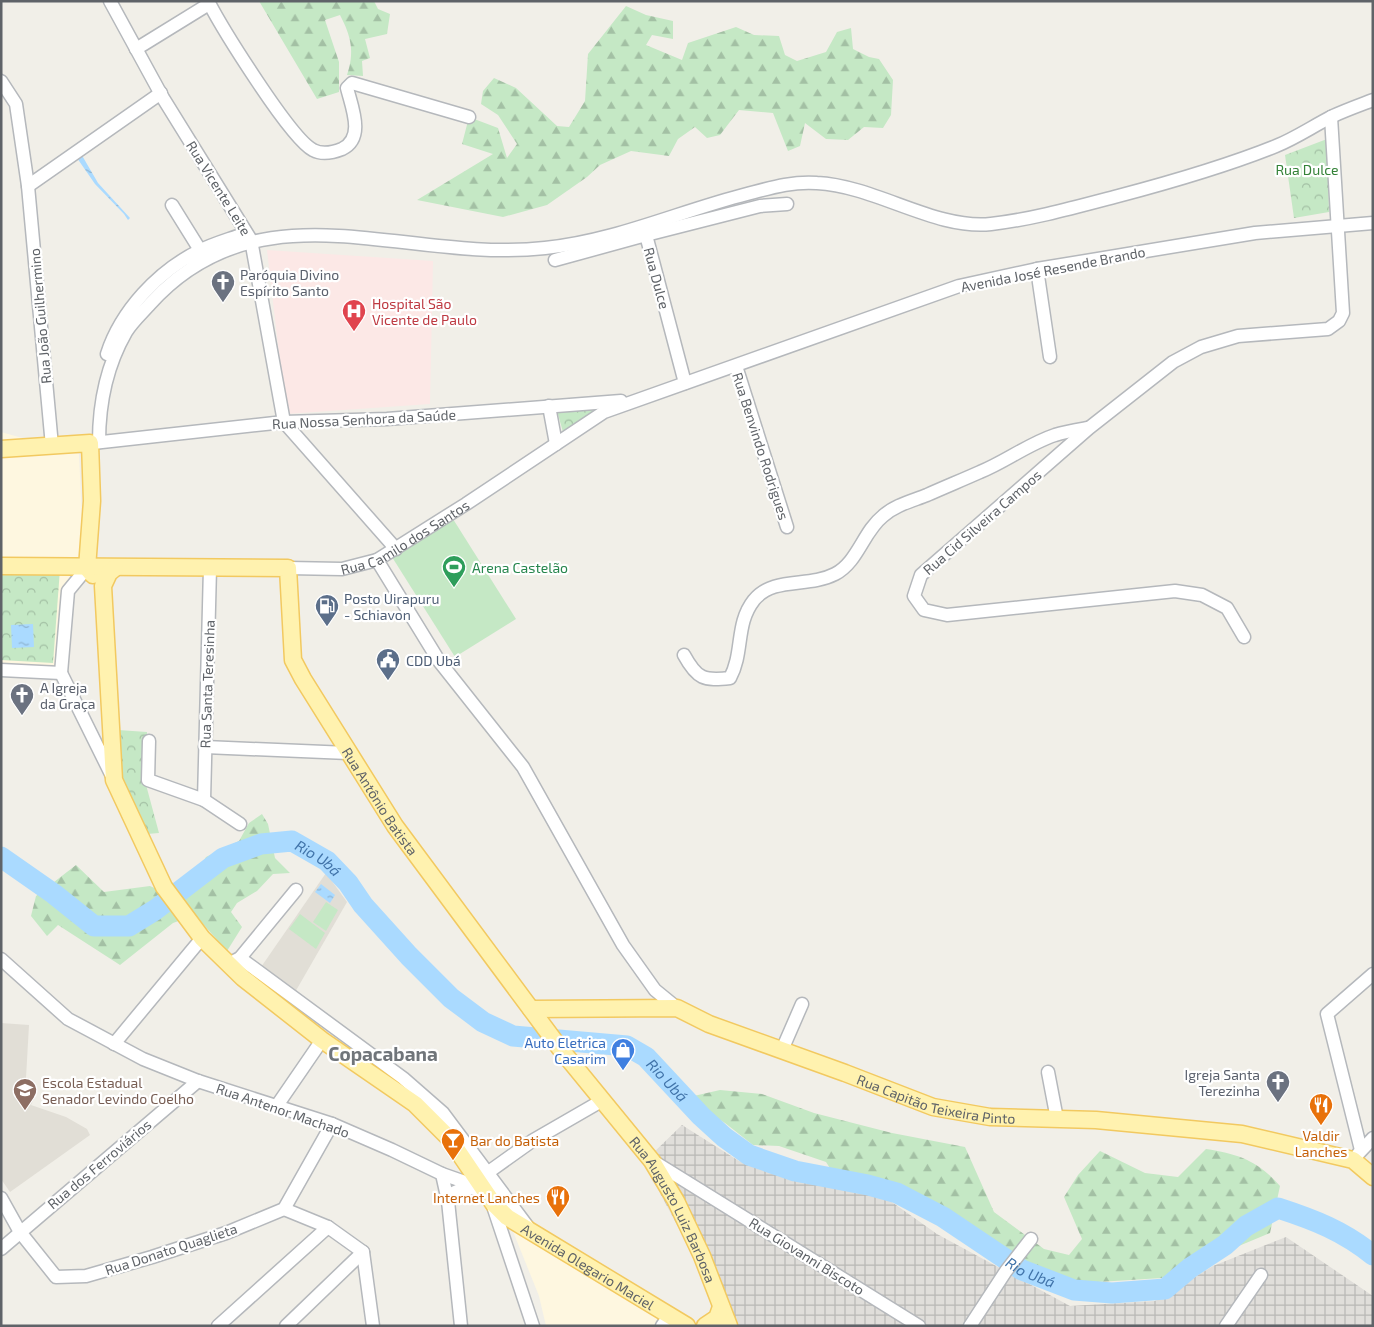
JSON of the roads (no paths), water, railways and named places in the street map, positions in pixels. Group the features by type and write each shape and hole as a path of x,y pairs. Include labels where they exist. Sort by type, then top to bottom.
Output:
{"main road":[{"path":"1,449 95,443 87,568 103,586"},
{"name":"Rua Camilo dos Santos","path":"1,566 288,568"},
{"path":"114,780 103,586 109,573 115,568"},
{"name":"Rua Antônio Batista","path":"288,568 293,660 348,753 396,826 562,1051"},
{"name":"Avenida Olegario Maciel","path":"114,780 164,888 202,938 235,961 243,978 322,1040 415,1104 449,1138 481,1182 493,1203 515,1223 532,1232 666,1320 687,1326"},
{"name":"Rua Capitão Teixeira Pinto","path":"531,1009 677,1008 709,1024 933,1107 990,1117 1096,1120 1242,1134 1357,1155"},
{"name":"Rua Augusto Luiz Barbosa","path":"562,1051 652,1161 676,1201 702,1256 729,1326"},
{"path":"1357,1155 1373,1177"},
{"path":"705,1326 717,1318 721,1307"}],"street":[{"name":"Rua Vicente Leite","path":"110,1 160,93 249,236 284,422"},
{"path":"136,49 208,3 299,138 313,150 326,154 352,143 356,131 347,88 352,83 469,117"},
{"name":"Rua João Guilhermino","path":"1,81 16,104 28,186 52,446"},
{"path":"28,186 160,93"},
{"path":"643,230 739,196 786,184 814,182 869,192 949,220 988,225 1059,212 1192,176 1295,138 1331,117 1373,100"},
{"path":"1331,117 1339,225"},
{"path":"101,418 100,379 109,348 124,318 131,307 161,277 200,250 249,236 294,234 348,236 464,250 545,248 760,206 786,204"},
{"path":"172,205 200,250"},
{"name":"Avenida José Resende Brando","path":"687,382 960,286 1037,269 1255,233 1373,223"},
{"name":"Rua Cid Silveira Campos","path":"1244,637 1227,608 1202,595 1175,591 947,615 924,610 914,596 921,575 1089,428 1173,362 1201,347 1238,336 1328,329 1336,325 1343,313 1339,225"},
{"name":"Rua Dulce","path":"555,260 643,230 687,382"},
{"path":"95,443 101,418 106,374 127,329 167,285 185,270 249,236"},
{"path":"1037,269 1050,357"},
{"name":"Rua Benvindo Rodrigues","path":"736,366 787,527"},
{"name":"Rua Camilo dos Santos","path":"288,568 342,569 377,560 604,412 687,382"},
{"name":"Rua Nossa Senhora da Saúde","path":"95,443 284,422 387,420 639,399"},
{"path":"549,406 556,444"},
{"path":"284,422 396,549"},
{"path":"684,656 693,672 709,680 730,678 740,652 738,638 744,617 753,601 762,592 772,586 814,582 835,574 845,568 882,516 896,507 982,472 1048,438 1089,428"},
{"path":"377,560 439,661 523,767 623,945 655,990 677,1008"},
{"path":"87,568 68,591 60,673 114,780"},
{"name":"Rua Santa Teresinha","path":"204,800 210,568"},
{"path":"1,670 60,673"},
{"path":"149,741 148,780 204,800 240,824"},
{"path":"205,747 348,753"},
{"path":"296,890 235,961 410,1084 443,1113 481,1182 532,1232"},
{"path":"114,1044 202,938"},
{"name":"Rua Antenor Machado","path":"1,959 68,1019 114,1044 198,1080 332,1124 442,1174 481,1182"},
{"path":"1357,1155 1327,1014 1373,974"},
{"path":"782,1050 802,1004"},
{"path":"276,1107 322,1040"},
{"path":"1048,1072 1057,1119"},
{"name":"Rua dos Ferroviários","path":"1,1249 198,1080"},
{"path":"448,1201 450,1195 481,1182 532,1141 603,1100"},
{"path":"332,1124 284,1209 328,1227 363,1252 373,1326"},
{"path":"1357,1155 1373,1138"},
{"name":"Rua Giovanni Biscoto","path":"652,1161 919,1326"},
{"path":"442,1174 448,1201 461,1326"},
{"path":"676,1201 675,1194 678,1189 694,1186"},
{"name":"Rua Donato Quaglieta","path":"1,1198 20,1232 56,1278 86,1276 226,1233 284,1209"},
{"path":"493,1203 533,1326"},
{"path":"218,1326 328,1227"},
{"path":"970,1326 1006,1271 1031,1239"},
{"path":"289,1324 363,1252"},
{"path":"1226,1326 1261,1275"}],"water":[{"path":"80,152 98,183 130,218 128,220 95,184 77,158"},
{"path":"33,624 34,647 12,648 11,625"},
{"path":"321,884 335,895 330,903 315,892"}],"waterway":[{"name":"Rio Ubá","path":"1,857 54,894 94,926 129,926 155,910 223,858 261,844 292,841 327,861 348,883 363,905 409,956 451,998 483,1022 513,1036 627,1046 646,1057 701,1116 724,1137 749,1155 795,1171 868,1185 897,1193 943,1217 1022,1270 1074,1290 1112,1293 1165,1289 1190,1268 1225,1245 1246,1226 1278,1208 1328,1227 1351,1239 1373,1255"}],"place":[{"name":"Paróquia Divino Espírito Santo","path":"223,303"},
{"name":"Hospital São Vicente de Paulo","path":"354,332"},
{"name":"Arena Castelão","path":"454,588"},
{"name":"Posto Uirapuru - Schiavon","path":"327,627"},
{"name":"CDD Ubá","path":"388,681"},
{"name":"A Igreja da Graça","path":"22,716"},
{"name":"Auto Eletrica Casarim","path":"623,1071"},
{"name":"Igreja Santa Terezinha","path":"1278,1103"},
{"name":"Escola Estadual Senador Levindo Coelho","path":"25,1111"},
{"name":"Valdir Lanches","path":"1321,1126"},
{"name":"Bar do Batista","path":"453,1161"},
{"name":"Internet Lanches","path":"558,1218"}],"district":[{"name":"Copacabana","path":"383,1053"}]}
